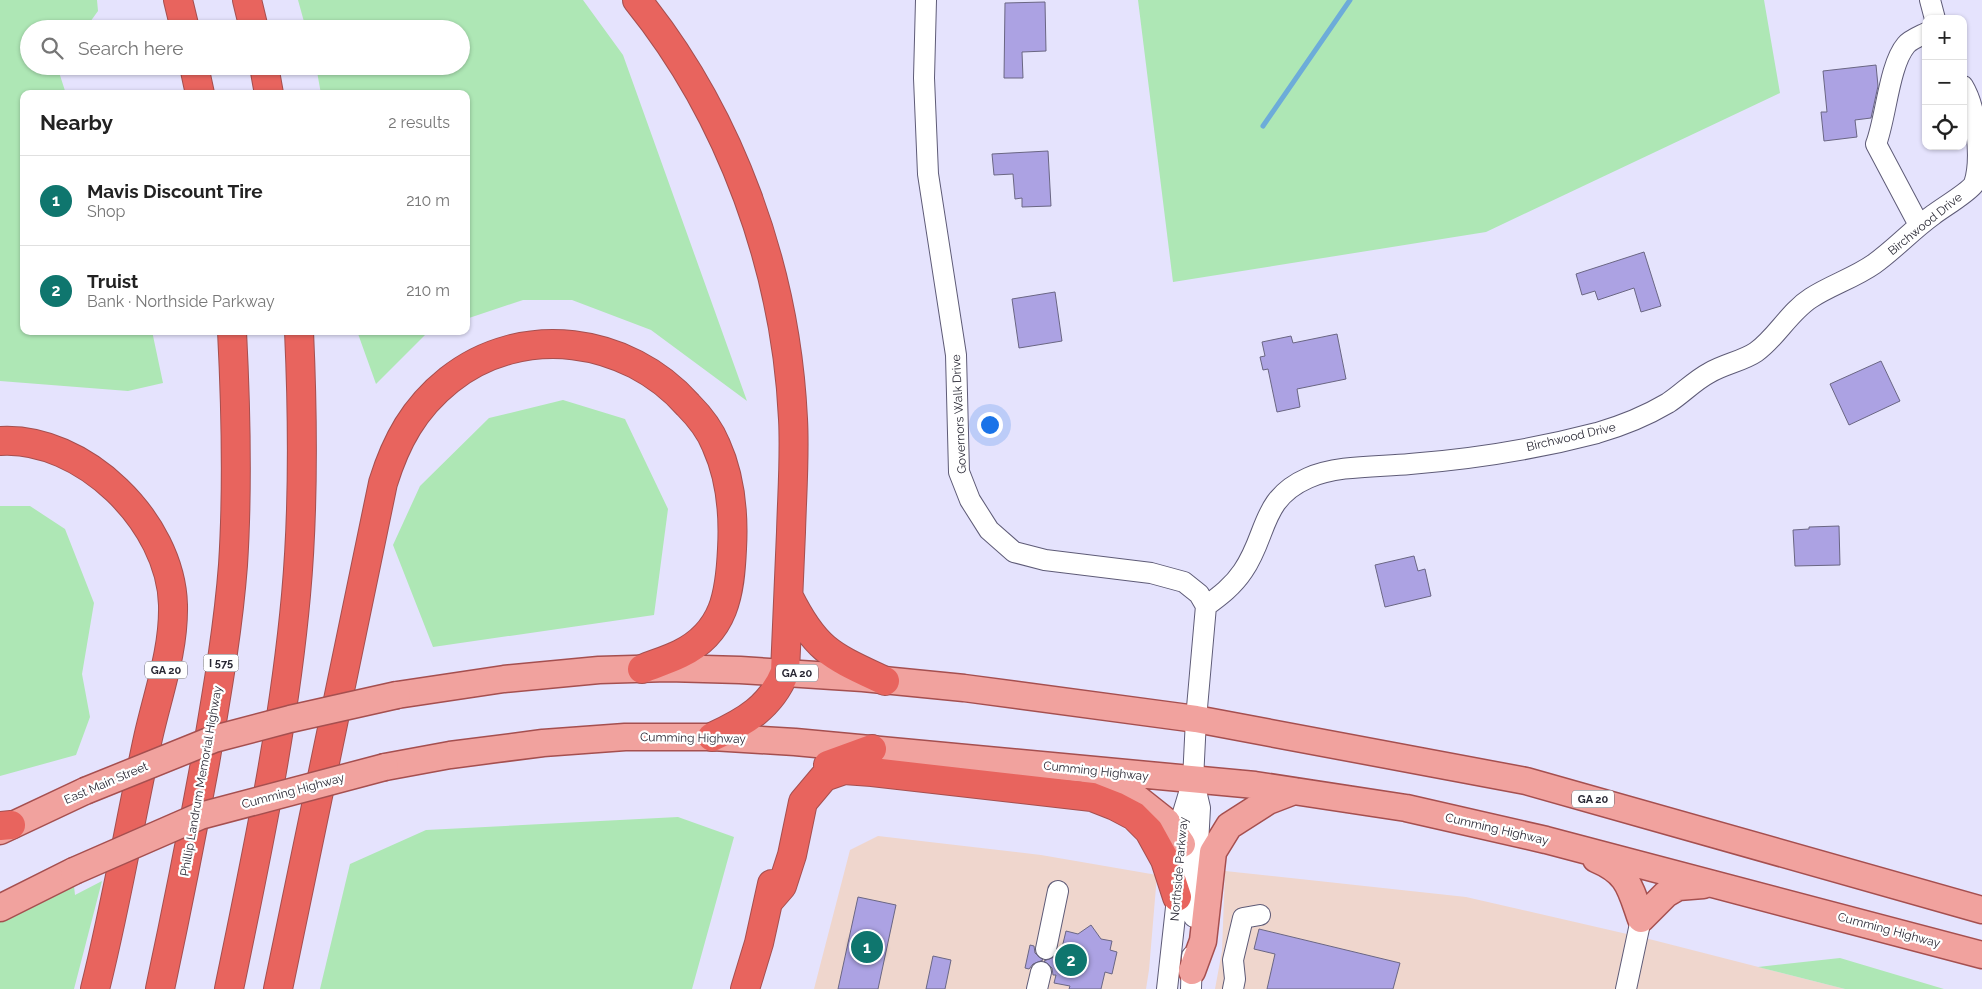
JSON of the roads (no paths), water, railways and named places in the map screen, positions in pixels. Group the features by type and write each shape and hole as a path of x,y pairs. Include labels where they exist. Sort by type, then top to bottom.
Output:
{"highway":[{"path":"178,0 183,20"},
{"path":"247,0 252,20"},
{"path":"636,0 670,46 695,85 716,125 749,202 774,288 784,336 793,419 785,672 776,692 760,710 738,725 712,737"},
{"path":"196,75 199,90"},
{"path":"266,75 268,90"},
{"name":"Phillip Landrum Memorial Highway","path":"160,989 200,785 226,628 233,566 236,434 232,335"},
{"path":"229,989 272,778 296,594 302,470 299,335"},
{"path":"278,989 381,493 392,454 408,424 430,397 450,379 475,363 523,347 548,344 575,344 629,359 654,374 677,392 697,415 716,444 726,473 732,502 732,559 728,592 723,610 714,628 700,642 680,654 642,669"},
{"name":"GA 20","path":"0,441 35,444 60,452 86,465 108,481 139,515 152,536 169,580 173,603 170,649 148,738 109,935 95,989"},
{"path":"788,595 807,630 830,653 885,681"},
{"path":"745,989 769,901 781,833 789,807 799,788 819,770 842,759 872,749"},
{"path":"769,901 782,886 792,854 803,802 824,777 844,770 1092,797 1134,816 1149,832 1165,860 1177,897"}],"main road":[{"name":"GA 20","path":"642,669 785,672 964,688 1196,719 1526,780 1982,910"},
{"name":"East Main Street","path":"4,827 85,791 214,739 290,719 397,695 504,679 599,670 642,669"},
{"name":"Cumming Highway","path":"0,908 74,871 200,816 385,767 450,755 543,743 625,738 712,737 795,742 1193,780 1294,791 1406,808 1546,840 1982,955"},
{"path":"1088,770 1096,778 1138,799 1167,822 1182,844"},
{"path":"1191,980 1202,941 1213,852 1228,826 1268,801 1294,791"},
{"path":"1546,840 1610,865 1624,876 1641,919 1666,894 1678,887 1711,884"}],"street":[{"name":"Governors Walk Drive","path":"926,0 924,78 928,174 956,355 959,472 970,500 989,530 1014,552 1045,560 1151,573 1184,582 1199,594 1206,606"},
{"path":"1930,0 1934,15"},
{"path":"1919,226 1876,144 1895,68 1906,45 1922,35"},
{"name":"Birchwood Drive","path":"1206,606 1232,585 1244,570 1267,516 1276,501 1294,485 1312,476 1332,471 1444,460 1533,448 1559,443 1624,425 1668,403 1708,373 1754,353 1774,336 1789,316 1808,300 1830,287 1853,278 1875,264 1919,226 1974,185 1982,161 1975,111 1967,94"},
{"path":"1193,780 1196,719 1206,606"},
{"name":"Northside Parkway","path":"1168,989 1182,844 1183,813 1193,780"},
{"name":"Northside Parkway","path":"1191,980 1200,808 1193,780"},
{"path":"1046,949 1058,891"},
{"path":"1233,989 1235,979 1233,960 1242,918 1260,914"},
{"path":"1626,989 1641,919"}],"waterway":[{"path":"1263,126 1350,0"}],"place":[{"name":"Mavis Discount Tire","path":"867,947"},
{"name":"Truist","path":"1071,960"}]}
